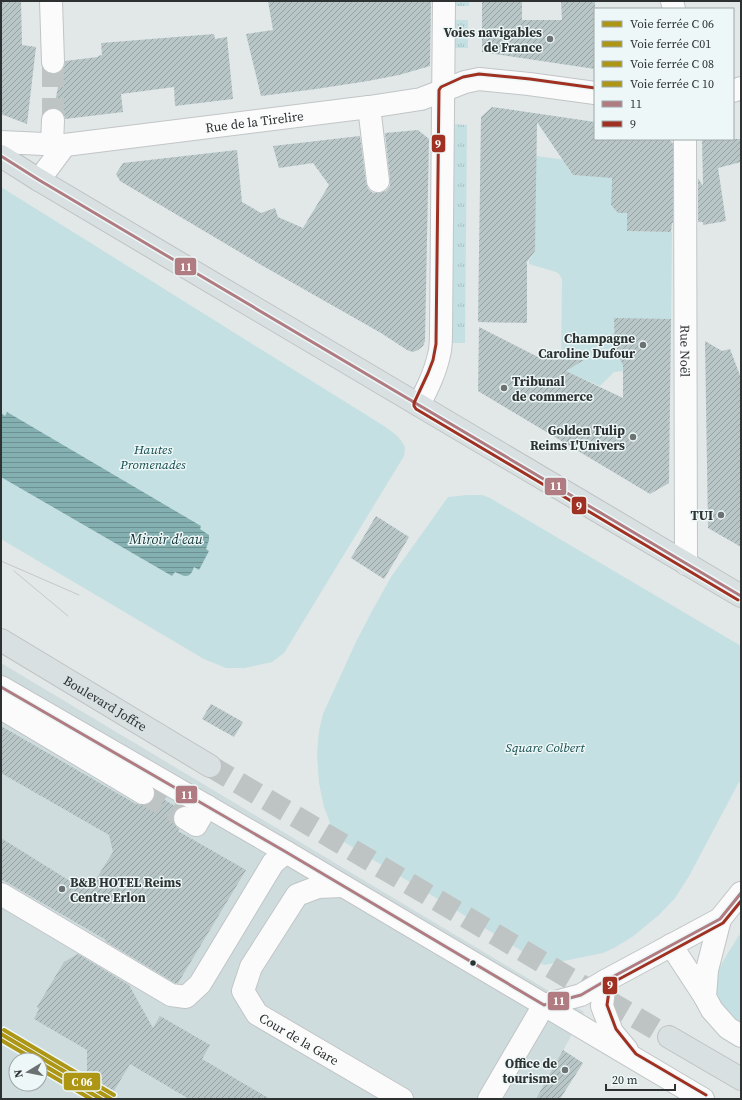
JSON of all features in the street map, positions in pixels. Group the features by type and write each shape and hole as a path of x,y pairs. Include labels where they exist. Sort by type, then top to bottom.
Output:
{"main road":[{"path":"1,156 39,180 741,596"},
{"name":"Boulevard Joffre","path":"1,640 210,766"},
{"path":"669,1037 741,1079"}],"street":[{"path":"51,1 53,62"},
{"path":"419,405 429,386 440,354 444,1"},
{"name":"Rue de la Tirelire","path":"1,142 58,145 369,108 422,99 443,92 465,82 478,79 530,84 594,93"},
{"path":"369,108 378,181"},
{"path":"39,180 58,145 53,120"},
{"name":"Rue Noël","path":"685,140 686,564"},
{"path":"1,687 286,852 703,1099"},
{"path":"1,708 143,793"},
{"path":"185,818 196,825 207,806"},
{"path":"1,894 170,995 186,997 200,984 273,863 286,852"},
{"name":"Cour de la Gare","path":"343,886 318,887 297,895 251,967 243,991 257,1014 402,1099"},
{"path":"489,1099 544,1005 581,995 720,919 741,893"},
{"path":"705,997 707,970 720,919"},
{"path":"671,945 712,1010 728,1028 741,1036"},
{"path":"605,981 602,1006 612,1032 634,1058"}],"shaded area":[{"path":"1,663 584,1012 537,1099 1,1099"}],"green space":[{"path":"454,1 469,1 469,6 454,6"},
{"path":"452,20 468,20 468,48 452,48"},
{"path":"450,124 467,125 465,343 448,343"},
{"path":"536,156 567,160 566,165 573,175 621,178 612,180 611,205 618,213 627,213 627,231 672,232 671,319 614,340 615,351 618,356 623,356 623,371 614,372 600,386 561,369 562,279 556,272 529,264 529,260 534,253"},
{"name":"Hautes Promenades","path":"1,187 384,426 400,439 405,447 404,456 284,653 272,662 245,668 226,668 204,659 1,539"},
{"name":"Square Colbert","path":"482,495 490,498 741,646 741,783 739,782 689,876 675,898 659,915 632,937 603,953 544,965 344,842 332,828 324,807 319,783 317,754 319,731 323,714 355,644 391,577 448,497"},
{"path":"741,932 741,1025 717,1010 712,987 722,963"}],"water":[{"name":"Miroir d'eau","path":"7,412 201,526 200,529 209,535 206,549 209,551 199,570 194,567 191,574 187,576 175,572 172,576 1,477 1,413 5,416"}],"building":[{"path":"1,1 21,1 22,45 36,47 27,124 1,114"},
{"path":"268,1 431,1 430,66 399,75 368,81 261,96 246,34 273,30"},
{"path":"482,1 522,1 522,20 562,20 561,1 595,1 594,69 482,52"},
{"path":"214,34 215,39 227,37 233,99 175,106 174,87 121,94 123,112 65,119 64,114 60,110 54,108 61,71 64,68 65,61 98,57 102,55 101,43"},
{"path":"492,107 594,122 594,140 670,140 673,144 673,223 671,232 627,231 627,213 618,213 611,205 612,178 573,175 537,122 535,251 526,263 527,323 478,322 481,117"},
{"path":"418,130 429,139 425,341 423,346 413,352 407,350 381,333 263,266 120,181 116,174 123,163 237,150 242,202 261,213 275,208 278,217 303,228 329,185 313,163 279,168 273,146 360,136 368,189 373,193 379,193 386,191 390,186 385,133"},
{"path":"741,139 741,162 718,168 726,221 703,225 703,222 698,222 698,178 703,186 702,140"},
{"path":"614,318 671,319 669,483 650,494 478,391 479,327 542,359 584,360 566,371 623,398 623,365 615,350"},
{"path":"705,341 722,351 730,349 741,378 741,547 708,528"},
{"path":"376,516 409,537 384,579 351,558"},
{"path":"211,704 243,722 234,737 202,719"},
{"path":"1,726 136,804 149,804 153,800 155,794 178,808 174,812 173,818 174,824 179,829 178,831 246,870 178,983 175,983 105,941 106,940 1,879 1,838 70,881 72,877 81,883 96,879 113,852 109,835 1,773"},
{"path":"78,954 129,985 153,1028 160,1016 210,1045 202,1059 270,1099 189,1099 130,1064 109,1099 87,1099 87,1050 34,1019 39,1009 37,1007 64,962"},
{"name":"Office de tourisme","path":"563,1050 583,1063 560,1099 536,1099"}],"tunnel":[{"path":"53,62 53,120"},
{"path":"210,766 669,1037"},
{"path":"143,793 185,818"}],"tram line":[{"path":"1,561 79,595"},
{"path":"14,571 68,616"}],"transit line":[{"name":"9","path":"594,88 479,74 463,77 441,87 439,90 436,344 433,360 414,406 416,409 738,600"},
{"name":"11","path":"1,156 39,180 741,596"},
{"name":"11","path":"1,687 286,852 544,1005 581,995 720,919 741,893"},
{"name":"9","path":"706,1095 636,1054 616,1029 607,1005 610,984 723,923 741,901"},
{"path":"4,1030 114,1095"},
{"path":"1,1034 111,1099"},
{"path":"48,1074 91,1099"}],"rail line":[{"name":"C01","path":"1,1040 21,1052"},
{"name":"C01","path":"48,1068 101,1099"}],"place":[{"name":"Voies navigables de France","path":"550,39"},
{"name":"Champagne Caroline Dufour","path":"643,345"},
{"name":"Tribunal de commerce","path":"504,388"},
{"name":"Golden Tulip Reims L'Univers","path":"633,437"},
{"name":"TUI","path":"721,515"},
{"name":"B&B HOTEL Reims Centre Erlon","path":"62,889"},
{"name":"Office de tourisme","path":"565,1070"}]}
